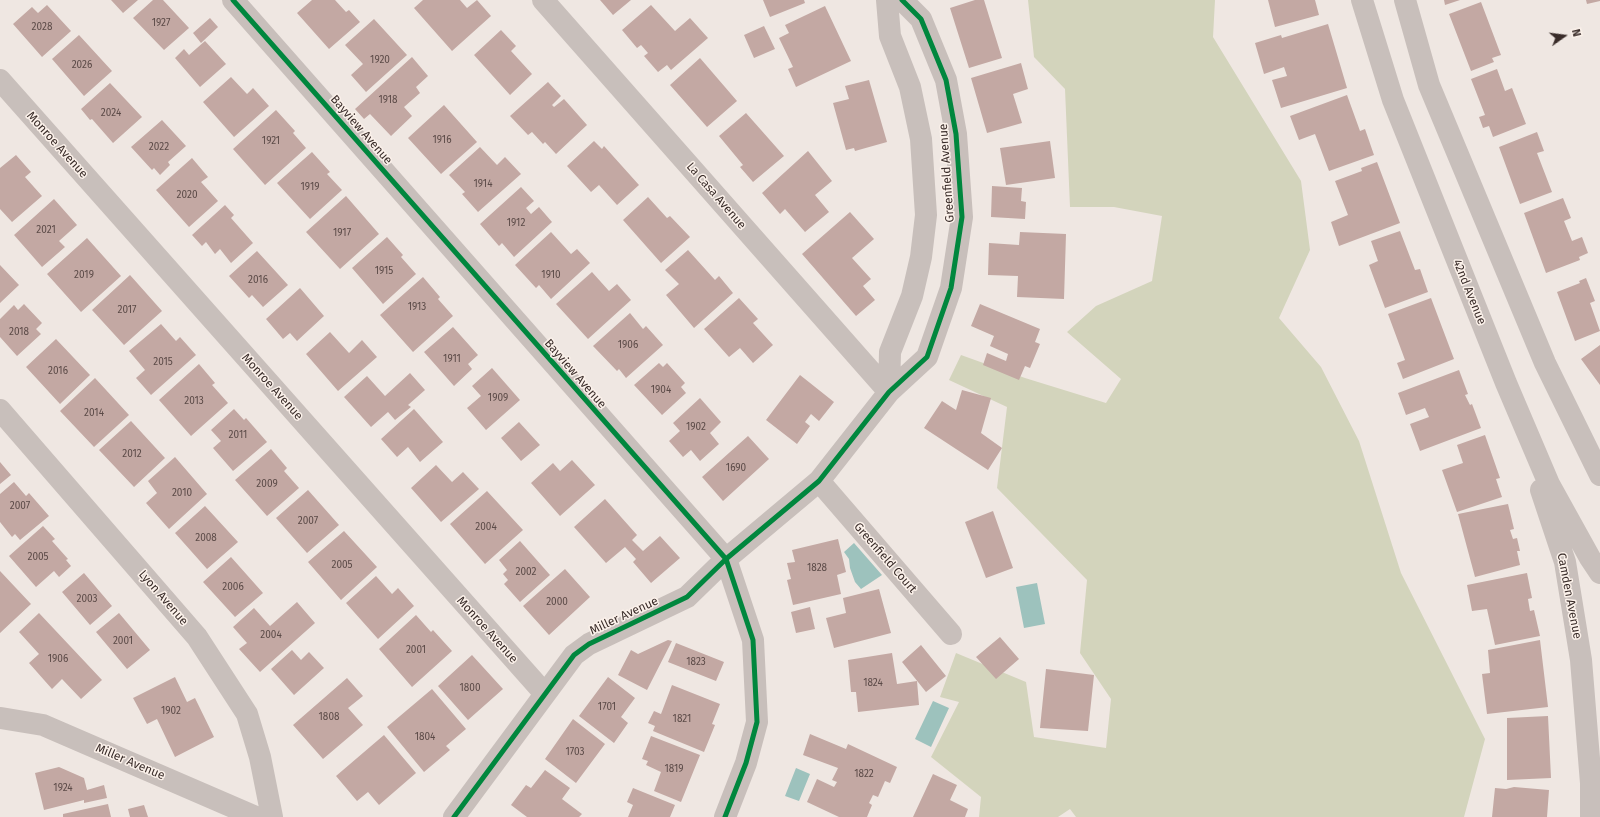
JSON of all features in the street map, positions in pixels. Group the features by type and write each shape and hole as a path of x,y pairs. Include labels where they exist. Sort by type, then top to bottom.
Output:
{"street":[{"name":"Bayview Avenue","path":"233,0 726,559 753,640 757,722 746,763 725,817"},
{"name":"La Casa Avenue","path":"543,0 889,392"},
{"name":"Greenfield Avenue","path":"887,0 890,36 910,87 921,139 926,215 921,257 912,296 890,352 889,392"},
{"name":"Greenfield Avenue","path":"819,481 889,392 927,357 951,288 962,217 956,134 946,80 921,19 902,0"},
{"name":"42nd Avenue","path":"1362,0 1393,100 1506,383 1549,484 1590,558 1600,573"},
{"path":"1405,0 1429,85 1545,363 1600,475"},
{"name":"Monroe Avenue","path":"0,80 545,694"},
{"name":"Camden Avenue","path":"1506,383 1565,562 1581,660 1591,783 1590,817"},
{"name":"Lyon Avenue","path":"0,410 197,637 247,714 260,757 272,817"},
{"name":"Miller Avenue","path":"454,817 574,655 588,644 687,597 726,559 819,481"},
{"name":"Greenfield Court","path":"819,481 951,634"},
{"name":"Miller Avenue","path":"0,718 43,725 256,817"},
{"path":"0,718 0,723"}],"green space":[{"path":"1028,0 1215,0 1213,37 1301,181 1310,250 1279,318 1321,367 1359,441 1401,573 1485,739 1464,817 1076,817 1070,809 1058,817 979,817 981,797 931,757 959,702 940,697 956,653 1026,682 1034,737 1106,748 1111,699 1080,653 1087,580 997,488 1007,407 949,380 961,355 1025,378 1106,403 1121,379 1067,332 1096,306 1152,281 1162,216 1114,207 1070,207 1065,89 1034,57"}],"water":[{"path":"854,543 882,575 861,589 855,582 850,568 849,559 844,552"},
{"path":"1037,583 1045,624 1024,628 1016,587"},
{"path":"933,701 949,708 931,747 915,739"},
{"path":"796,768 810,774 799,801 785,796"}],"building":[{"path":"111,0 138,0 123,13"},
{"path":"153,0 163,0 189,28 164,50 133,18"},
{"path":"312,0 335,0 346,12 349,10 360,22 329,49 297,13"},
{"path":"423,0 460,0 467,8 477,0 491,16 452,51 414,8"},
{"path":"600,0 631,0 613,15"},
{"path":"763,0 804,0 805,3 770,17"},
{"path":"975,0 984,0 1002,58 969,68 950,8"},
{"path":"1268,0 1315,0 1319,15 1275,27"},
{"path":"1444,0 1460,0 1445,5"},
{"path":"1586,0 1600,0 1600,1 1587,4"},
{"path":"1481,2 1501,55 1492,58 1494,62 1471,71 1449,14"},
{"path":"47,5 71,31 42,57 13,24 32,7 38,13"},
{"path":"651,5 675,31 690,18 708,38 671,70 667,65 658,72 644,56 648,53 641,45 637,48 622,30"},
{"path":"825,6 851,61 796,87 788,69 793,67 779,38 789,33 785,25"},
{"path":"210,18 218,27 201,43 193,33"},
{"path":"374,19 407,55 366,92 351,75 363,64 345,45"},
{"path":"1328,24 1347,88 1281,108 1272,80 1287,76 1284,67 1264,74 1255,43 1281,35 1282,38"},
{"path":"764,26 775,49 754,58 744,35"},
{"path":"501,30 516,46 511,51 532,74 510,95 474,55"},
{"path":"79,35 112,71 84,96 52,59"},
{"path":"205,41 226,64 200,87 175,58 184,49 189,55"},
{"path":"412,57 428,76 416,87 420,93 404,107 412,116 391,136 370,114 364,119 355,109"},
{"path":"700,58 737,101 707,127 670,85"},
{"path":"1021,63 1028,89 1013,94 1022,123 987,133 971,78"},
{"path":"1497,69 1505,91 1512,88 1526,124 1493,137 1489,126 1483,128 1479,117 1485,115 1471,79"},
{"path":"231,77 247,94 253,88 269,106 234,137 203,102"},
{"path":"869,80 887,142 855,151 854,148 846,150 833,103 849,99 845,86"},
{"path":"548,82 561,96 552,105 554,107 564,99 587,125 556,154 545,142 543,144 532,132 528,135 510,116"},
{"path":"110,83 142,117 113,143 81,109"},
{"path":"1347,95 1360,131 1365,129 1374,155 1329,171 1315,134 1299,140 1290,116"},
{"path":"444,105 477,142 441,174 408,138"},
{"path":"276,110 295,131 293,133 306,148 265,185 233,149"},
{"path":"746,113 784,156 753,182 740,167 743,165 719,136"},
{"path":"162,120 186,146 168,162 170,165 160,175 154,168 152,170 131,147"},
{"path":"1537,132 1544,151 1537,153 1552,192 1520,204 1499,147"},
{"path":"594,141 602,149 604,146 639,185 617,205 599,185 591,192 567,166"},
{"path":"1050,141 1055,178 1006,185 1000,148"},
{"path":"480,147 497,165 505,157 521,174 478,212 462,194 465,192 449,175"},
{"path":"808,151 832,181 815,195 829,212 805,232 785,209 780,214 762,193"},
{"path":"312,152 330,172 327,174 342,190 310,219 277,183"},
{"path":"16,155 31,172 25,177 42,196 12,222 0,209 0,168"},
{"path":"192,158 208,177 201,182 218,201 189,227 156,190"},
{"path":"1377,162 1400,223 1339,246 1331,222 1348,215 1335,181 1362,171 1361,168"},
{"path":"992,186 1022,188 1021,201 1026,202 1025,219 991,217"},
{"path":"521,187 534,201 526,208 531,214 539,207 552,222 514,257 502,243 499,246 480,224"},
{"path":"346,196 379,234 340,269 306,232"},
{"path":"648,197 667,218 670,216 690,237 661,263 623,220"},
{"path":"1563,198 1571,218 1564,221 1572,241 1582,237 1588,253 1579,257 1580,260 1546,273 1524,213"},
{"path":"54,199 77,225 59,241 65,247 42,267 14,235"},
{"path":"225,205 234,215 231,218 253,243 231,263 220,249 215,254 206,242 202,246 192,235"},
{"path":"850,212 874,239 852,258 871,279 863,286 875,300 856,316 802,254"},
{"path":"1400,231 1415,270 1420,269 1428,292 1385,308 1369,265 1378,261 1371,241"},
{"path":"551,232 571,254 577,249 590,263 551,299 539,285 536,288 515,265"},
{"path":"1020,232 1066,234 1064,299 1017,297 1018,276 988,275 989,243 1019,245"},
{"path":"387,237 403,255 401,257 416,274 383,304 352,268"},
{"path":"87,238 121,276 81,312 47,274"},
{"path":"688,250 715,280 719,276 733,293 694,328 666,295 679,284 665,270"},
{"path":"257,251 288,285 263,307 252,295 249,298 229,276"},
{"path":"0,265 19,285 0,303"},
{"path":"592,272 609,291 617,284 631,300 588,339 556,304"},
{"path":"130,275 162,311 124,345 92,310"},
{"path":"423,277 440,297 438,299 453,316 413,352 380,315"},
{"path":"1586,278 1595,301 1590,303 1600,331 1575,341 1557,292 1580,283 1579,281"},
{"path":"300,288 324,316 297,341 290,333 283,339 266,319"},
{"path":"739,298 758,319 753,323 773,345 753,363 740,348 729,357 704,329"},
{"path":"1431,298 1454,359 1403,379 1397,363 1405,360 1388,314"},
{"path":"24,304 42,323 36,329 41,334 17,356 0,337 0,319 14,305 18,310"},
{"path":"980,304 1040,329 1035,342 1040,344 1030,368 1025,366 1019,380 983,365 987,353 1006,361 1008,354 990,346 994,336 971,326"},
{"path":"630,313 643,329 646,326 663,345 626,378 619,369 617,371 593,346"},
{"path":"161,324 176,341 180,337 196,355 151,395 136,378 145,370 129,351"},
{"path":"453,327 478,355 468,364 472,369 454,386 424,352"},
{"path":"330,332 349,353 362,340 377,357 338,391 306,354"},
{"path":"56,339 90,375 60,404 26,367"},
{"path":"1600,345 1600,385 1581,359"},
{"path":"659,363 663,367 667,363 685,383 681,387 686,393 662,415 634,385"},
{"path":"199,364 215,383 212,385 228,403 191,436 159,400"},
{"path":"492,368 520,400 486,430 467,408 481,396 472,386"},
{"path":"1459,370 1468,394 1465,395 1470,405 1472,404 1481,428 1420,451 1410,424 1429,417 1425,408 1406,415 1398,393"},
{"path":"410,373 425,390 408,405 411,407 395,420 388,412 371,427 344,397 367,376 385,396"},
{"path":"800,375 834,402 819,421 811,414 805,422 810,426 797,444 766,420"},
{"path":"95,378 129,415 94,447 60,411"},
{"path":"962,390 991,398 981,433 1002,448 988,470 924,428 942,401 956,410"},
{"path":"700,398 721,422 710,433 719,444 700,461 691,450 683,457 669,441 680,431 673,423"},
{"path":"234,409 244,420 246,418 267,442 233,471 213,448 221,441 211,430"},
{"path":"414,409 443,442 420,462 408,447 397,457 381,439"},
{"path":"131,421 165,458 134,487 99,450"},
{"path":"519,422 540,445 521,461 501,438"},
{"path":"1485,435 1500,478 1496,479 1502,497 1457,512 1442,470 1463,463 1457,445"},
{"path":"748,436 769,459 723,501 702,477"},
{"path":"271,449 287,468 284,471 299,488 267,516 235,480"},
{"path":"175,457 207,494 169,529 146,503 157,493 148,481"},
{"path":"572,460 595,485 560,516 531,483 553,463 560,471"},
{"path":"0,462 11,475 0,484"},
{"path":"436,465 452,482 463,472 479,489 441,522 411,488"},
{"path":"14,482 26,496 29,493 49,516 20,540 15,534 12,537 0,522 0,494"},
{"path":"308,490 339,525 307,553 276,518"},
{"path":"487,491 523,530 485,564 450,524"},
{"path":"605,499 637,535 632,540 643,551 660,536 680,558 651,583 633,562 636,559 625,547 606,563 574,527"},
{"path":"1508,504 1514,529 1510,530 1513,539 1517,538 1520,551 1517,551 1520,565 1475,577 1458,514"},
{"path":"205,506 238,542 207,569 175,533"},
{"path":"993,511 1013,568 986,578 965,522"},
{"path":"43,526 55,539 52,541 68,559 66,560 71,566 59,577 54,571 36,587 9,556"},
{"path":"344,531 377,567 341,600 308,562"},
{"path":"838,539 846,572 837,575 841,594 793,605 787,580 791,579 787,563 795,562 792,550"},
{"path":"520,541 550,575 520,602 504,584 508,580 503,574 507,570 499,560"},
{"path":"231,557 263,593 235,617 203,582"},
{"path":"565,569 590,597 549,635 523,606"},
{"path":"0,571 31,604 0,633"},
{"path":"84,573 112,606 90,625 62,592"},
{"path":"1527,573 1532,598 1528,599 1530,611 1534,610 1540,636 1495,645 1487,609 1472,611 1467,585"},
{"path":"376,576 392,594 398,588 414,606 378,639 346,603"},
{"path":"879,589 891,633 834,648 826,618 846,613 843,598"},
{"path":"297,602 315,623 260,672 239,649 247,643 233,627 254,608 270,626"},
{"path":"810,607 815,629 796,633 791,612"},
{"path":"39,613 102,680 81,699 62,679 52,689 29,663 39,654 19,632"},
{"path":"119,613 150,650 127,669 96,632"},
{"path":"416,615 431,632 433,630 452,651 412,687 379,649"},
{"path":"1000,637 1019,659 996,679 976,657"},
{"path":"668,640 672,641 647,690 618,675 631,650 638,654"},
{"path":"1540,640 1548,707 1487,714 1482,674 1490,673 1488,650"},
{"path":"676,643 724,662 716,681 668,662"},
{"path":"921,645 946,676 926,692 902,662"},
{"path":"292,650 301,660 309,652 324,668 294,695 271,669"},
{"path":"892,653 897,684 917,681 919,705 858,712 856,692 851,692 848,660"},
{"path":"472,655 503,689 468,720 438,686"},
{"path":"1046,669 1094,675 1088,731 1040,728"},
{"path":"175,677 187,702 195,698 214,737 175,757 157,719 147,724 133,698"},
{"path":"608,677 635,698 621,717 628,723 614,743 579,716"},
{"path":"347,678 363,696 348,708 363,725 323,759 293,725"},
{"path":"672,685 720,704 712,724 715,725 704,752 653,731 655,726 648,723 654,711 661,714"},
{"path":"432,689 466,729 446,746 450,750 424,772 387,727"},
{"path":"1548,716 1551,778 1507,780 1507,718"},
{"path":"573,719 605,744 576,783 545,759"},
{"path":"810,734 846,749 848,744 897,767 890,783 885,781 878,797 873,795 869,803 872,805 867,817 839,817 807,802 817,779 834,787 837,782 832,780 838,768 803,755"},
{"path":"384,735 416,773 379,805 368,792 357,801 336,776"},
{"path":"651,736 700,755 681,802 654,791 661,772 646,765 648,761 642,759"},
{"path":"59,767 84,778 87,790 104,785 107,798 84,803 84,800 44,810 35,773"},
{"path":"545,770 570,788 562,799 582,814 579,817 527,817 511,805 526,785 531,788"},
{"path":"933,774 957,785 950,800 968,809 965,817 913,817"},
{"path":"1514,787 1549,790 1547,817 1492,817 1495,788 1506,789"},
{"path":"633,788 675,805 670,817 628,817 633,805 627,802"},
{"path":"108,804 111,817 63,817 63,814"},
{"path":"144,805 148,817 130,817 128,809"}],"cycle path":[{"path":"233,0 726,559 753,640 757,722 746,763 725,817"},
{"path":"454,817 574,655 589,644 687,597 726,559 819,481 889,392 927,357 951,288 962,217 956,134 946,80 921,19 902,0"}]}
